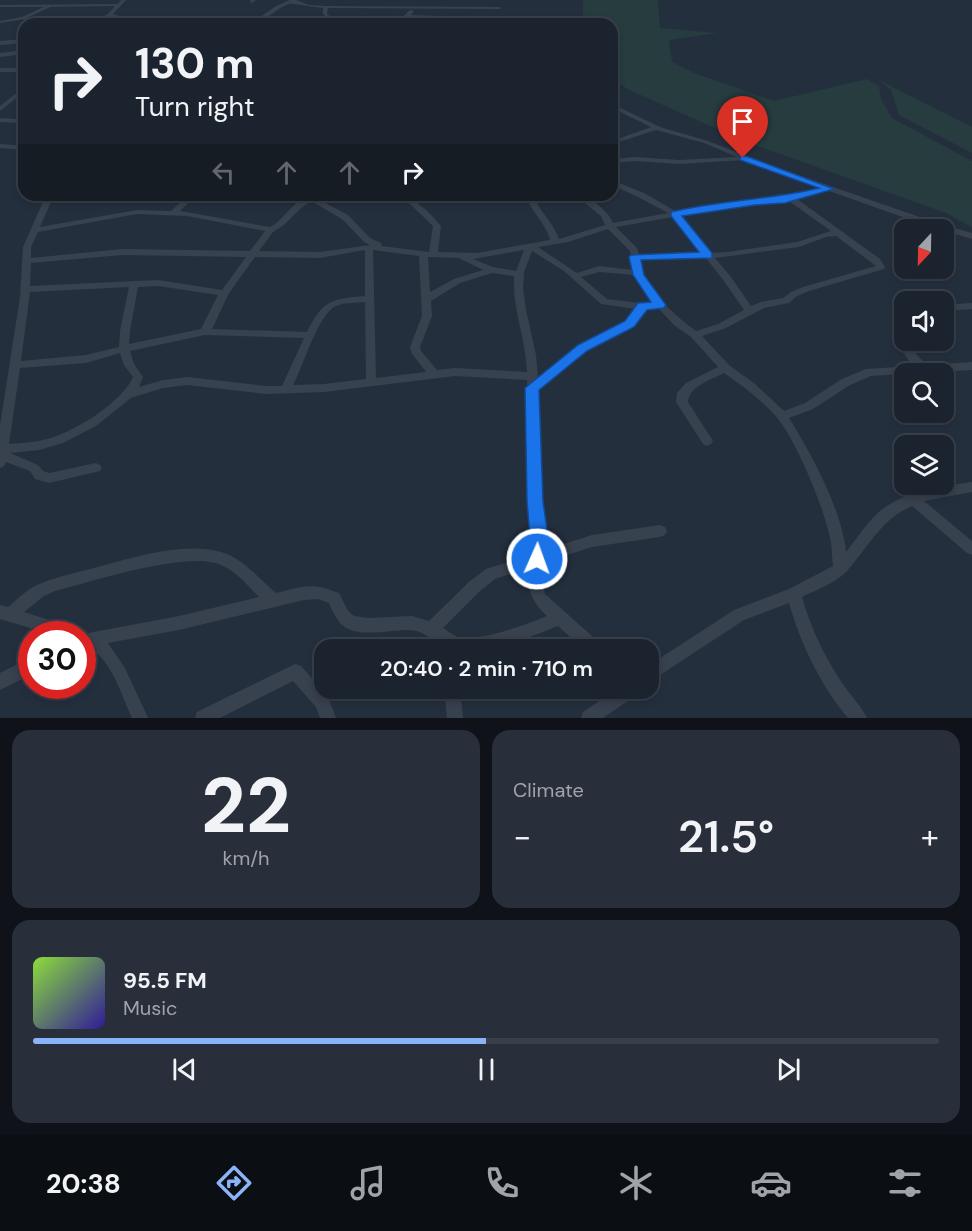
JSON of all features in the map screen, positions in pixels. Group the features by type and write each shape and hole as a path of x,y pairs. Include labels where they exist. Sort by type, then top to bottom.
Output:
{"street":[{"path":"104,18 124,0"},
{"path":"491,0 507,18"},
{"path":"262,18 278,7 293,1 326,7 416,3 499,8"},
{"path":"405,18 416,3"},
{"path":"278,7 303,4"},
{"path":"23,18 51,5"},
{"path":"0,6 117,5"},
{"path":"326,7 326,16 332,18"},
{"path":"463,7 467,18"},
{"path":"110,15 120,18"},
{"path":"407,16 431,18"},
{"path":"160,18 170,17"},
{"path":"0,22 18,19"},
{"path":"0,44 6,39"},
{"path":"0,44 18,42"},
{"path":"0,55 18,53"},
{"path":"0,70 18,70"},
{"path":"0,109 18,94"},
{"path":"618,109 657,127 700,140 829,189 972,236"},
{"path":"0,120 18,120"},
{"path":"618,141 657,127"},
{"path":"0,146 18,148"},
{"path":"618,160 746,159"},
{"path":"618,185 675,214 750,312"},
{"path":"26,261 122,252 327,255 369,247 428,254 477,256 555,242 610,226 755,202 791,199 829,189"},
{"path":"695,335 722,326 761,305 786,301 794,294 806,289 881,267 877,261 791,199"},
{"path":"2,456 4,398 14,365 25,289 27,247 48,201"},
{"path":"174,212 186,201"},
{"path":"205,332 224,293 270,230 282,225 303,201"},
{"path":"317,201 345,218 367,240 381,247"},
{"path":"411,201 437,225 428,254 425,301 427,316 415,347 416,352 435,375"},
{"path":"531,201 535,211 552,230 555,242"},
{"path":"587,201 605,215 610,226 630,245 636,265 660,305 679,324 695,335 725,368 751,387 782,416 803,451 831,516 838,543 840,569"},
{"path":"36,230 126,213 174,212 270,230"},
{"path":"575,276 598,269 622,271 636,265 799,244 837,233"},
{"path":"530,246 519,274 520,304 532,364 535,501 539,537 533,582 538,597 546,607 585,639"},
{"path":"530,246 575,276 604,302 643,306 660,305"},
{"path":"369,247 372,383"},
{"path":"461,256 493,270 519,274"},
{"path":"425,301 442,286 493,270"},
{"path":"2,456 58,441 87,425 137,384 138,377 125,358 123,349 123,333 134,298 134,284"},
{"path":"25,289 166,284 224,293"},
{"path":"286,389 294,376 310,334 330,305 369,299"},
{"path":"124,396 176,381 203,381 259,390 372,383 468,372 532,382 582,348 630,324 643,306"},
{"path":"954,307 972,306"},
{"path":"14,365 86,359 205,332 310,334"},
{"path":"906,351 918,363"},
{"path":"954,367 972,366"},
{"path":"707,441 688,413 682,397 686,389 725,368"},
{"path":"782,416 809,406 846,382 870,372 894,371"},
{"path":"2,456 34,468 39,475 49,478 96,468"},
{"path":"659,668 739,615 794,594 840,569 894,508 944,490 972,487"},
{"path":"913,500 972,549"},
{"path":"432,628 491,573 592,541 660,531"},
{"path":"5,614 39,591 53,585 190,555 221,558 272,599"},
{"path":"96,636 179,623 304,593 329,594 334,598 344,617 351,622 362,624 403,622 432,628 447,639"},
{"path":"794,594 812,644 835,685 859,718"},
{"path":"5,614 28,621"},
{"path":"497,639 562,618"},
{"path":"96,642 100,643 111,658 140,718"},
{"path":"0,682 18,672"},
{"path":"203,718 295,672 322,702 328,718"},
{"path":"453,699 455,718"},
{"path":"589,718 616,699"}],"green space":[{"path":"583,0 658,0 660,28 717,33 669,40 672,62 694,73 774,101 867,79 879,86 881,99 892,118 972,161 972,227 946,213 744,141 627,89 618,82 618,18 583,18"},
{"path":"879,80 972,127 972,153 899,115 891,90"}],"route":[{"path":"537,559 539,537 535,501 532,388 582,348 605,334 630,324 643,306 660,305 639,275 635,257 708,255 675,214 735,204 785,200 829,189 743,158"}]}
